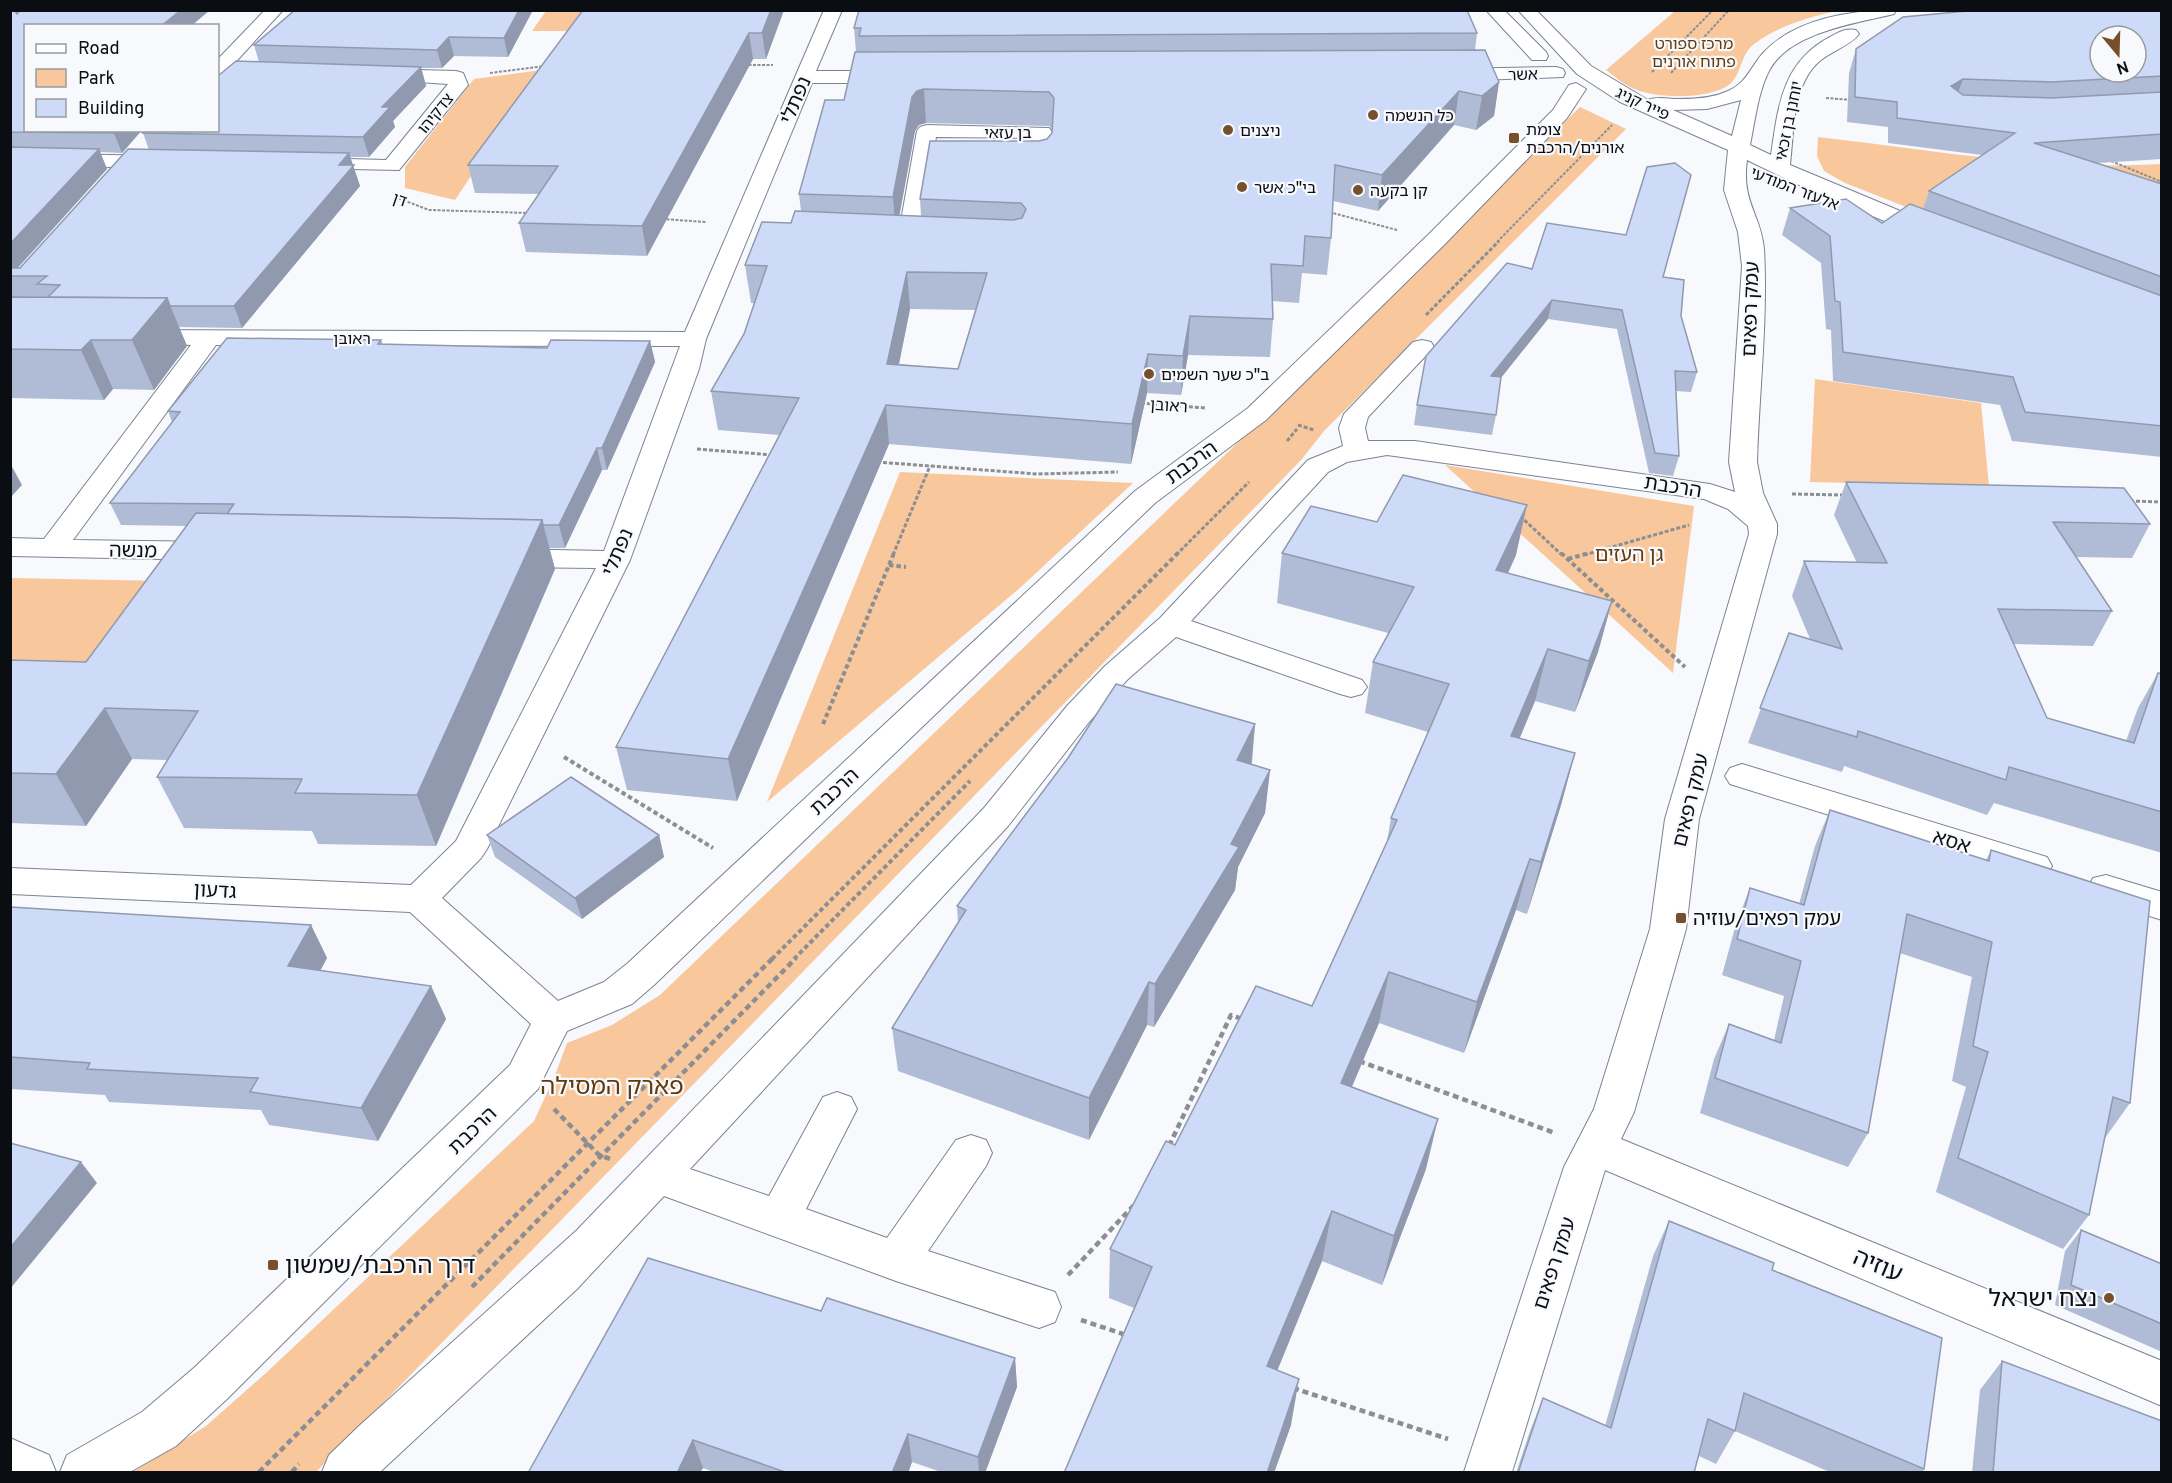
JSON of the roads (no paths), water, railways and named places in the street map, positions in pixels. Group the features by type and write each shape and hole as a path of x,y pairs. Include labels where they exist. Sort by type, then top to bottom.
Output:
{"street":[{"path":"219,69 275,10"},
{"name":"נפתלי","path":"419,899 469,849 615,561 686,369 694,339 833,10"},
{"name":"פייר קניג","path":"1494,10 1588,99 1738,156"},
{"name":"פייר קניג","path":"1526,10 1584,70 1627,98 1738,156"},
{"name":"עמק רפאים","path":"1490,1463 1585,1167 1614,1112 1668,929 1682,819 1719,698 1763,534 1762,524 1749,493 1743,462 1753,266 1751,238 1735,191 1738,156 1754,84 1764,63 1777,50 1798,38 1850,18 1894,15"},
{"name":"יוחנן בן זכאי","path":"1738,156 1779,168 1795,76 1818,51 1894,15"},
{"path":"219,70 289,73"},
{"name":"צדקיהו","path":"361,75 456,77 458,85 392,166"},
{"name":"אשר","path":"1428,76 1508,75 1588,99"},
{"path":"805,77 913,77"},
{"path":"1627,98 1681,105 1721,100 1744,92 1754,84"},
{"name":"הרכבת","path":"84,1473 159,1429 212,1383 524,1077 553,1020 618,993 641,974 1145,497 1257,414 1436,240 1560,114 1588,99"},
{"name":"בן עזאי","path":"908,243 920,168 927,131 1042,132 1040,168 920,168"},
{"path":"112,178 150,138"},
{"name":"אלעזר המודעי","path":"1738,156 1867,215 1956,243 1779,168"},
{"path":"10,159 185,162"},
{"name":"דן","path":"288,164 392,166"},
{"path":"737,236 760,237"},
{"path":"885,242 931,244"},
{"path":"1359,450 1352,437 1351,425 1357,414 1421,335"},
{"name":"ראובן","path":"116,337 694,339"},
{"path":"51,548 209,338"},
{"name":"הרכבת","path":"346,1473 416,1404 551,1285 996,817 1078,714 1116,673 1171,625 1318,466 1337,456 1359,450 1387,447 1415,449 1698,489 1730,499 1762,524"},
{"name":"מנשה","path":"10,547 243,552"},
{"path":"483,558 615,561"},
{"path":"1171,625 1352,687"},
{"name":"אסא","path":"1742,777 2162,906"},
{"name":"גדעון","path":"10,881 419,899"},
{"path":"419,899 553,1020"},
{"path":"779,1219 837,1108"},
{"name":"עוזיה","path":"1595,1147 2162,1384"},
{"path":"896,1261 971,1153"},
{"path":"656,1175 896,1261 1039,1307"},
{"path":"10,1462 32,1473"}],"place":[{"name":"כל הנשמה","path":"1373,115"},
{"name":"ניצנים","path":"1228,130"},
{"name":"צומת אורנים/הרכבת","path":"1514,138"},
{"name":"בי\"כ אשר","path":"1242,187"},
{"name":"קן בקעה","path":"1358,190"},
{"name":"ב\"כ שער השמים","path":"1149,374"},
{"name":"עמק רפאים/עוזיה","path":"1681,918"},
{"name":"דרך הרכבת/שמשון","path":"273,1265"},
{"name":"נצח ישראל","path":"2109,1298"}],"park label":[{"name":"מרכז ספורט פתוח אורנים","path":"1694,52"},
{"name":"גן העזים","path":"1629,554"},
{"name":"פארק המסילה","path":"612,1086"}]}
